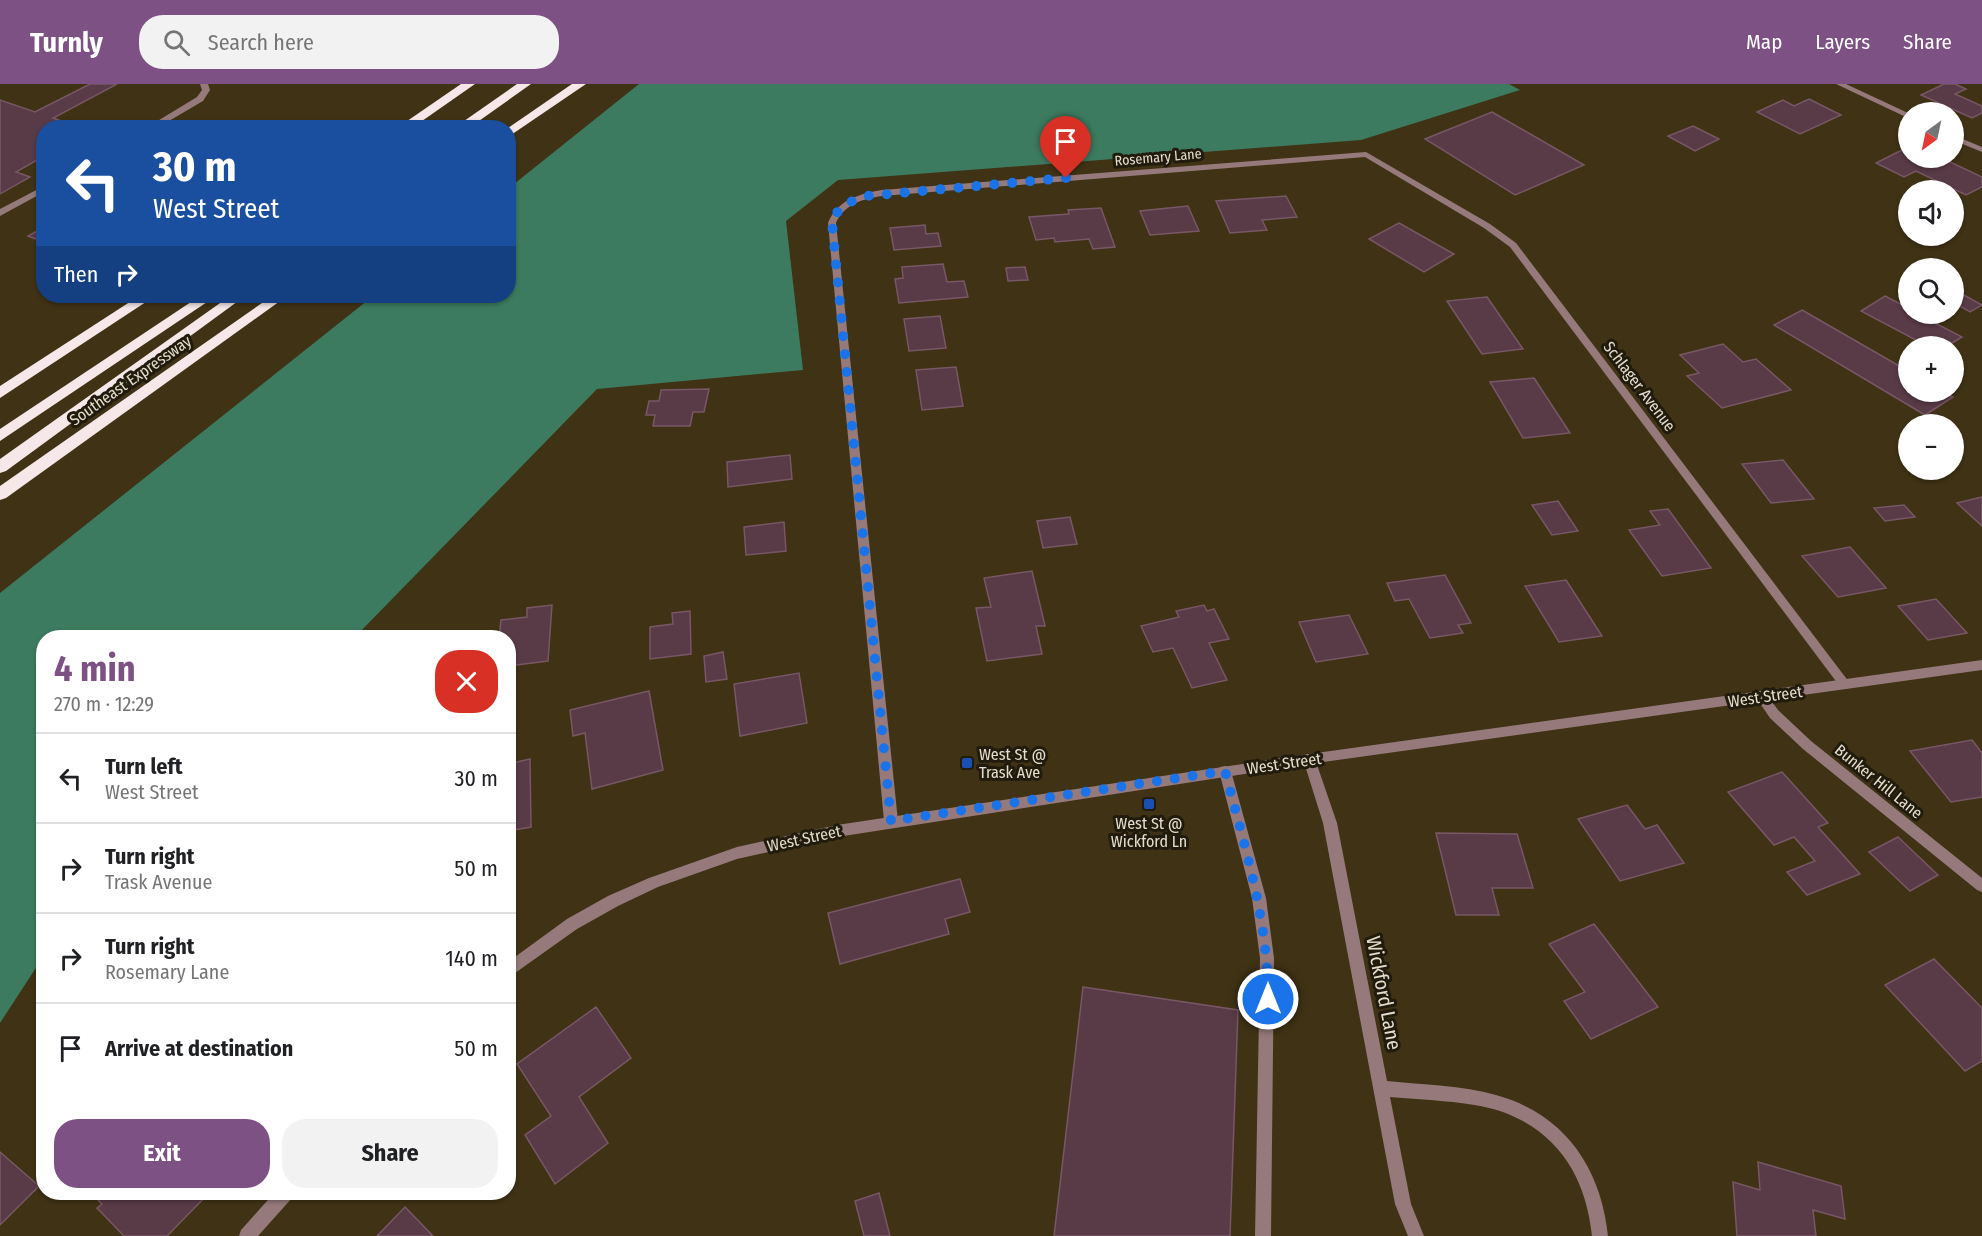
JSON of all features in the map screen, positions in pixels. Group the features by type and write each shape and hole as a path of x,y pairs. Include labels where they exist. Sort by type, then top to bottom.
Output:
{"highway":[{"path":"415,120 470,84"},
{"path":"472,120 527,84"},
{"path":"479,120 527,84"},
{"path":"516,128 580,84"},
{"path":"0,393 137,303"},
{"path":"0,436 199,303"},
{"path":"0,467 228,303"},
{"name":"Southeast Expressway","path":"0,494 270,303"}],"street":[{"path":"164,120 200,99 206,90 204,84"},
{"path":"1840,84 1898,111"},
{"path":"1964,142 1982,150"},
{"name":"Rosemary Lane","path":"891,821 832,223 834,216 856,199 882,193 1366,154"},
{"name":"Schlager Avenue","path":"1366,154 1513,245 1845,684"},
{"path":"0,213 36,193"},
{"name":"West Street","path":"516,965 572,924 654,882 737,853 891,821 1225,771 1982,665"},
{"name":"Bunker Hill Lane","path":"1761,696 1774,714 1807,745 1982,886"},
{"name":"Wickford Lane","path":"1309,759 1330,823 1403,1204 1416,1236"},
{"path":"1225,771 1259,897 1268,958 1263,1236"},
{"path":"1381,1088 1491,1101 1514,1108 1534,1118 1563,1142 1585,1173 1592,1187 1598,1209 1600,1236"},
{"path":"247,1236 279,1200"}],"green space":[{"path":"639,84 1509,84 1520,90 1361,140 838,180 786,221 803,370 597,389 362,630 36,630 36,968 0,1023 0,593 364,303 516,303 516,182"}],"building":[{"path":"90,84 117,84 53,118 58,120 36,120 36,161 16,172 30,177 0,194 0,100 35,112"},
{"path":"1944,84 1955,84 1966,89 1955,94 1982,106 1982,113 1972,118 1964,114 1964,102 1937,102 1921,95"},
{"path":"1809,99 1841,115 1800,134 1757,112 1783,100 1794,106"},
{"path":"1492,112 1584,165 1515,195 1425,139"},
{"path":"1693,126 1719,139 1695,151 1668,136"},
{"path":"1898,152 1898,168 1963,168 1982,177 1982,187 1966,195 1964,194 1964,180 1935,180 1916,171 1904,177 1876,163"},
{"path":"1286,196 1297,217 1262,220 1267,230 1230,233 1216,201"},
{"path":"1188,206 1199,231 1150,235 1140,211"},
{"path":"1101,208 1115,247 1093,249 1089,239 1055,242 1054,238 1036,240 1029,217 1069,214 1068,210"},
{"path":"1399,223 1454,254 1424,272 1369,239"},
{"path":"925,225 926,234 938,233 941,246 894,250 890,228"},
{"path":"36,232 36,239 28,236"},
{"path":"943,264 947,282 964,281 968,297 899,303 895,279 903,278 902,267"},
{"path":"1025,267 1028,280 1008,281 1006,268"},
{"path":"1964,295 1982,305 1970,312 1964,308"},
{"path":"1885,296 1898,303 1898,324 1937,324 1960,336 1908,336 1861,311"},
{"path":"1487,297 1523,349 1482,354 1447,301"},
{"path":"1802,310 1898,365 1898,399 1774,325"},
{"path":"940,316 946,348 909,351 904,319"},
{"path":"1723,344 1743,362 1756,359 1791,390 1722,408 1687,376 1699,373 1680,355"},
{"path":"956,367 963,406 922,410 916,370"},
{"path":"1534,378 1570,433 1523,438 1490,382"},
{"path":"709,389 704,412 693,412 690,426 653,426 655,415 646,415 649,401 659,401 661,390"},
{"path":"1903,402 1945,402 1927,414"},
{"path":"790,455 792,479 728,487 727,462"},
{"path":"1783,460 1814,499 1771,503 1742,464"},
{"path":"1982,497 1982,526 1957,503"},
{"path":"1558,501 1578,531 1552,535 1532,505"},
{"path":"1904,505 1915,517 1885,521 1874,508"},
{"path":"1668,509 1711,568 1662,576 1629,530 1660,525 1650,511"},
{"path":"1070,517 1077,544 1043,548 1037,521"},
{"path":"784,522 786,551 746,555 744,527"},
{"path":"1850,547 1886,588 1838,597 1802,556"},
{"path":"1032,571 1045,626 1036,626 1042,654 987,661 976,608 991,607 984,578"},
{"path":"1445,575 1471,623 1458,625 1463,633 1430,638 1409,599 1395,601 1387,583"},
{"path":"1566,580 1602,636 1559,642 1525,586"},
{"path":"1936,599 1967,633 1928,640 1898,606"},
{"path":"552,605 548,661 516,665 516,630 500,630 501,620 527,617 527,608"},
{"path":"1204,605 1207,611 1214,609 1229,639 1209,643 1227,680 1192,688 1173,648 1153,652 1141,626 1179,617 1176,611"},
{"path":"690,611 691,654 650,659 650,627 673,624 672,613"},
{"path":"1349,615 1368,654 1316,662 1299,622"},
{"path":"723,652 727,679 706,682 704,656"},
{"path":"799,673 807,723 740,736 734,684"},
{"path":"649,691 663,770 592,789 585,733 573,736 570,710"},
{"path":"1972,740 1982,753 1982,797 1951,802 1910,751"},
{"path":"530,759 531,827 516,830 516,762"},
{"path":"1782,772 1828,823 1818,827 1860,874 1807,895 1787,872 1815,861 1794,837 1774,845 1728,792"},
{"path":"1627,805 1645,829 1657,825 1684,863 1620,881 1578,819"},
{"path":"1436,833 1517,834 1533,888 1492,888 1499,915 1456,915"},
{"path":"1898,837 1938,875 1910,891 1869,852"},
{"path":"960,879 970,912 945,919 949,934 840,964 828,913"},
{"path":"1594,924 1658,1007 1591,1039 1564,1001 1585,992 1549,944"},
{"path":"1934,959 1982,1008 1982,1061 1965,1071 1885,985"},
{"path":"1083,987 1238,1010 1230,1236 1054,1236"},
{"path":"596,1007 631,1058 579,1097 608,1143 555,1184 525,1135 551,1116 517,1064"},
{"path":"0,1152 36,1183 36,1189 0,1225"},
{"path":"1758,1162 1841,1186 1845,1219 1813,1210 1816,1236 1737,1236 1733,1182 1760,1190"},
{"path":"879,1193 890,1236 864,1236 855,1201"},
{"path":"98,1200 202,1200 167,1236 124,1236 97,1208 102,1204"},
{"path":"405,1207 433,1236 377,1236"}],"place":[{"name":"West St @ Trask Ave","path":"967,763"},
{"name":"West St @ Wickford Ln","path":"1149,804"}],"route":[{"path":"1066,178 882,193 856,199 847,204 834,216 832,223 891,821 1225,771 1259,897 1268,958 1268,999"}]}
